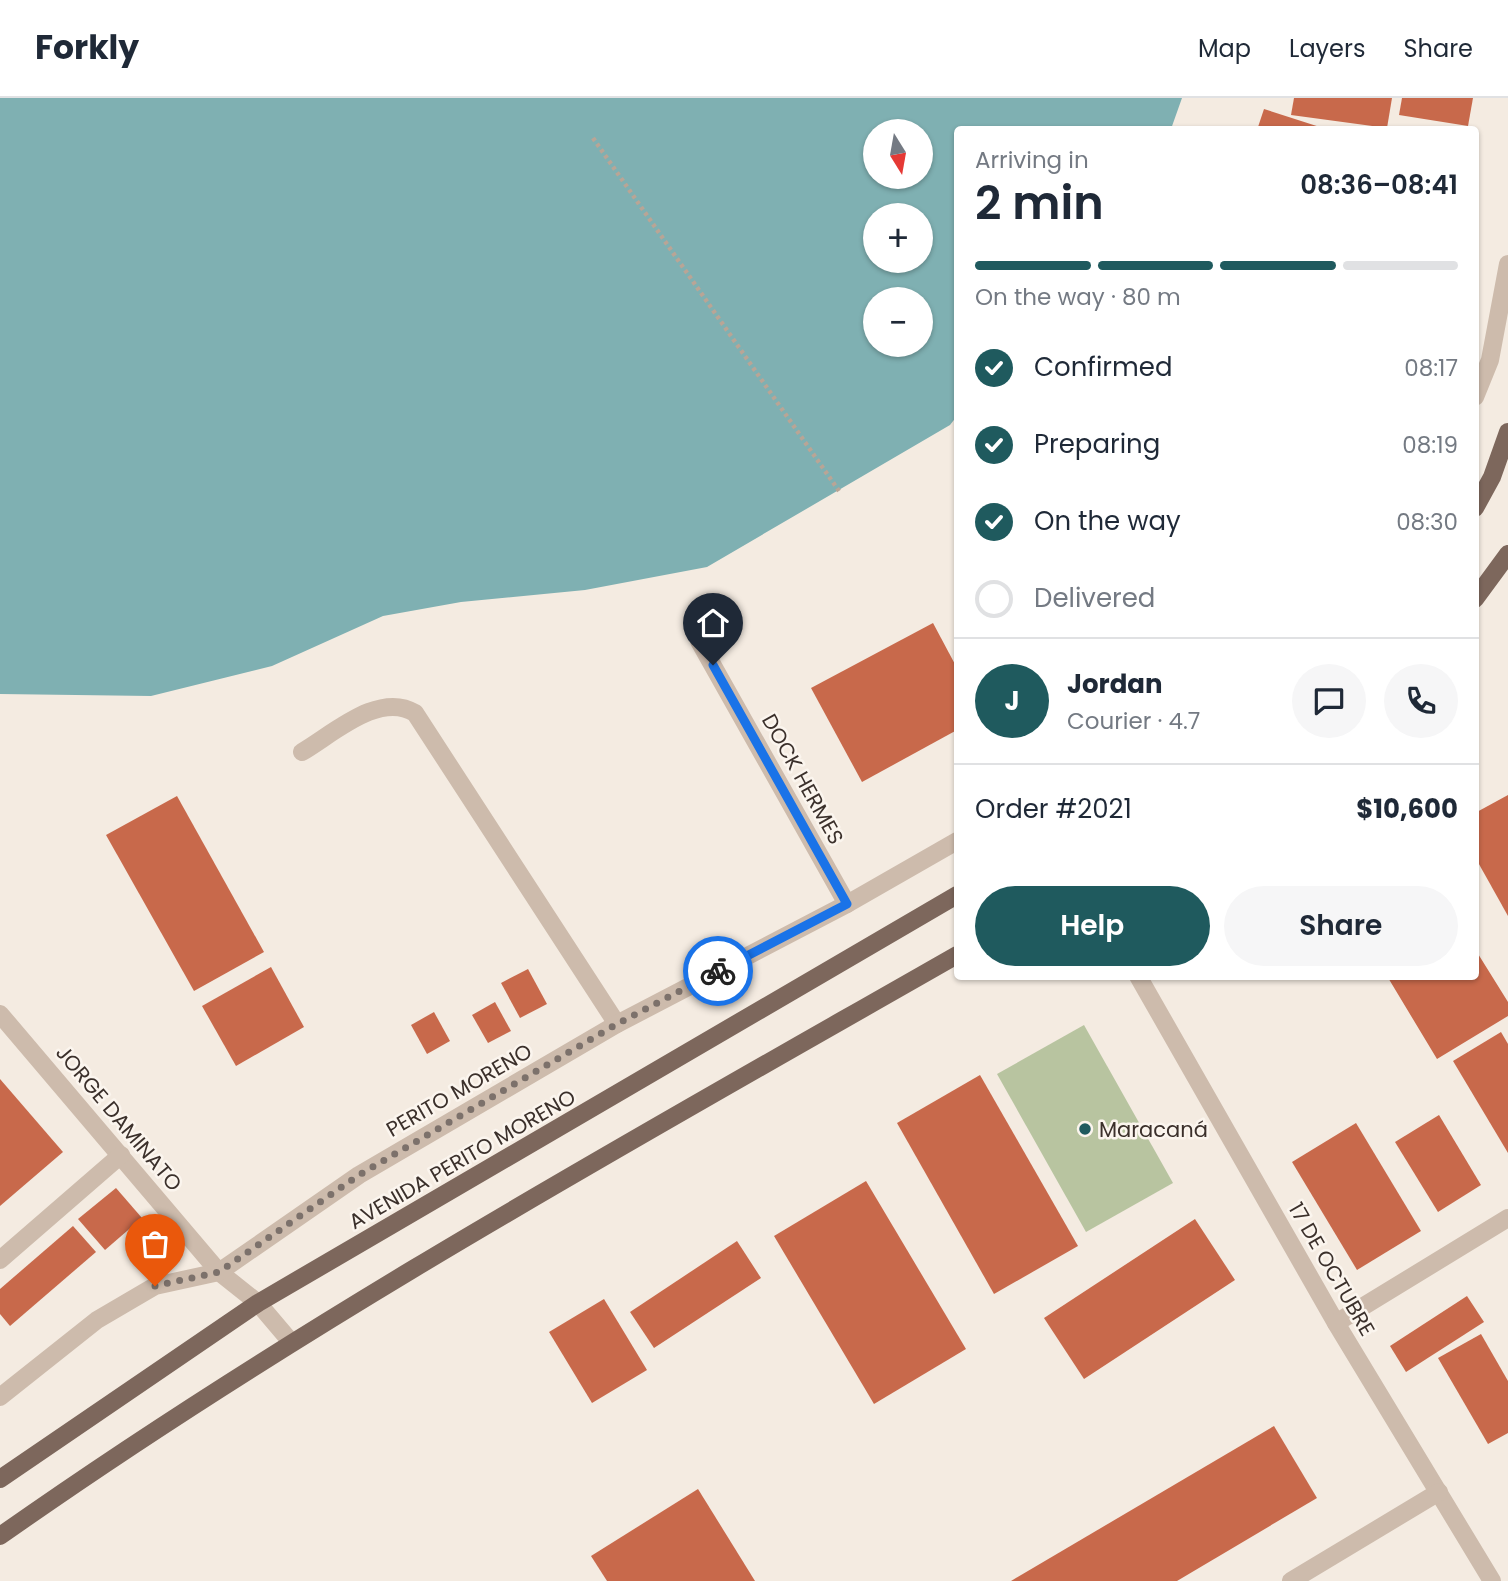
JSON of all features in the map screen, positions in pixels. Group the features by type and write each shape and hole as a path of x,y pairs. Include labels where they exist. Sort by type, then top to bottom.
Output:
{"main road":[{"path":"1479,501 1492,477 1508,432"},
{"path":"1479,594 1508,554"},
{"name":"AVENIDA PERITO MORENO","path":"0,1479 258,1303 954,897"},
{"path":"0,1536 101,1465 291,1342 671,1118 954,957"}],"street":[{"path":"1479,387 1490,360 1508,264"},
{"name":"DOCK HERMES","path":"699,641 847,904"},
{"path":"302,752 368,712 385,706 408,708 415,713 617,1024"},
{"name":"PERITO MORENO","path":"0,1396 97,1320 155,1286 219,1272 359,1175 617,1024 847,904 954,843"},
{"name":"17 DE OCTUBRE","path":"1140,980 1336,1323 1492,1581"},
{"name":"JORGE DAMINATO","path":"0,1014 219,1272 258,1303 291,1342"},
{"path":"0,1260 121,1156"},
{"path":"1336,1323 1508,1218"},
{"path":"1290,1581 1439,1492"}],"path":[{"path":"593,138 839,491"}],"green space":[{"name":"Maracaná","path":"1084,1025 1173,1183 1086,1232 997,1074"}],"water":[{"path":"0,98 1182,98 1172,126 954,126 954,420 950,425 707,567 585,590 461,602 383,616 272,666 151,696 0,694"}],"building":[{"path":"1294,98 1392,98 1387,126 1291,115"},
{"path":"1402,98 1473,98 1468,126 1399,115"},
{"path":"1264,109 1317,126 1258,126"},
{"path":"933,623 954,662 954,732 862,782 811,688"},
{"path":"1508,795 1508,916 1479,864 1479,811"},
{"path":"177,796 264,952 194,991 106,835"},
{"path":"1479,955 1508,1002 1508,1016 1437,1059 1389,980 1479,980"},
{"path":"271,967 304,1027 236,1066 202,1006"},
{"path":"528,969 547,1004 520,1018 501,983"},
{"path":"495,1002 511,1031 488,1043 472,1015"},
{"path":"434,1012 450,1041 427,1054 411,1025"},
{"path":"1501,1032 1508,1044 1508,1153 1453,1061"},
{"path":"980,1075 1078,1246 994,1294 897,1123"},
{"path":"0,1079 63,1152 0,1206"},
{"path":"1439,1115 1481,1185 1438,1212 1395,1142"},
{"path":"1356,1123 1421,1231 1357,1270 1292,1162"},
{"path":"866,1181 966,1349 874,1404 774,1236"},
{"path":"116,1188 142,1218 105,1250 78,1219"},
{"path":"1195,1219 1235,1280 1084,1379 1044,1318"},
{"path":"73,1226 96,1252 10,1326 0,1314 0,1289"},
{"path":"737,1241 761,1278 654,1348 630,1312"},
{"path":"1467,1296 1484,1322 1406,1372 1390,1346"},
{"path":"604,1299 647,1370 592,1403 549,1332"},
{"path":"1481,1334 1508,1381 1508,1433 1488,1444 1438,1358"},
{"path":"1274,1426 1317,1498 1177,1581 1011,1581"},
{"path":"698,1489 755,1581 607,1581 591,1556"}],"way so far":[{"path":"155,1286 219,1272 359,1175 617,1024 718,971"}],"place":[{"name":"Maracaná","path":"1085,1129"}],"route":[{"path":"713,665 847,904 718,971"}]}
